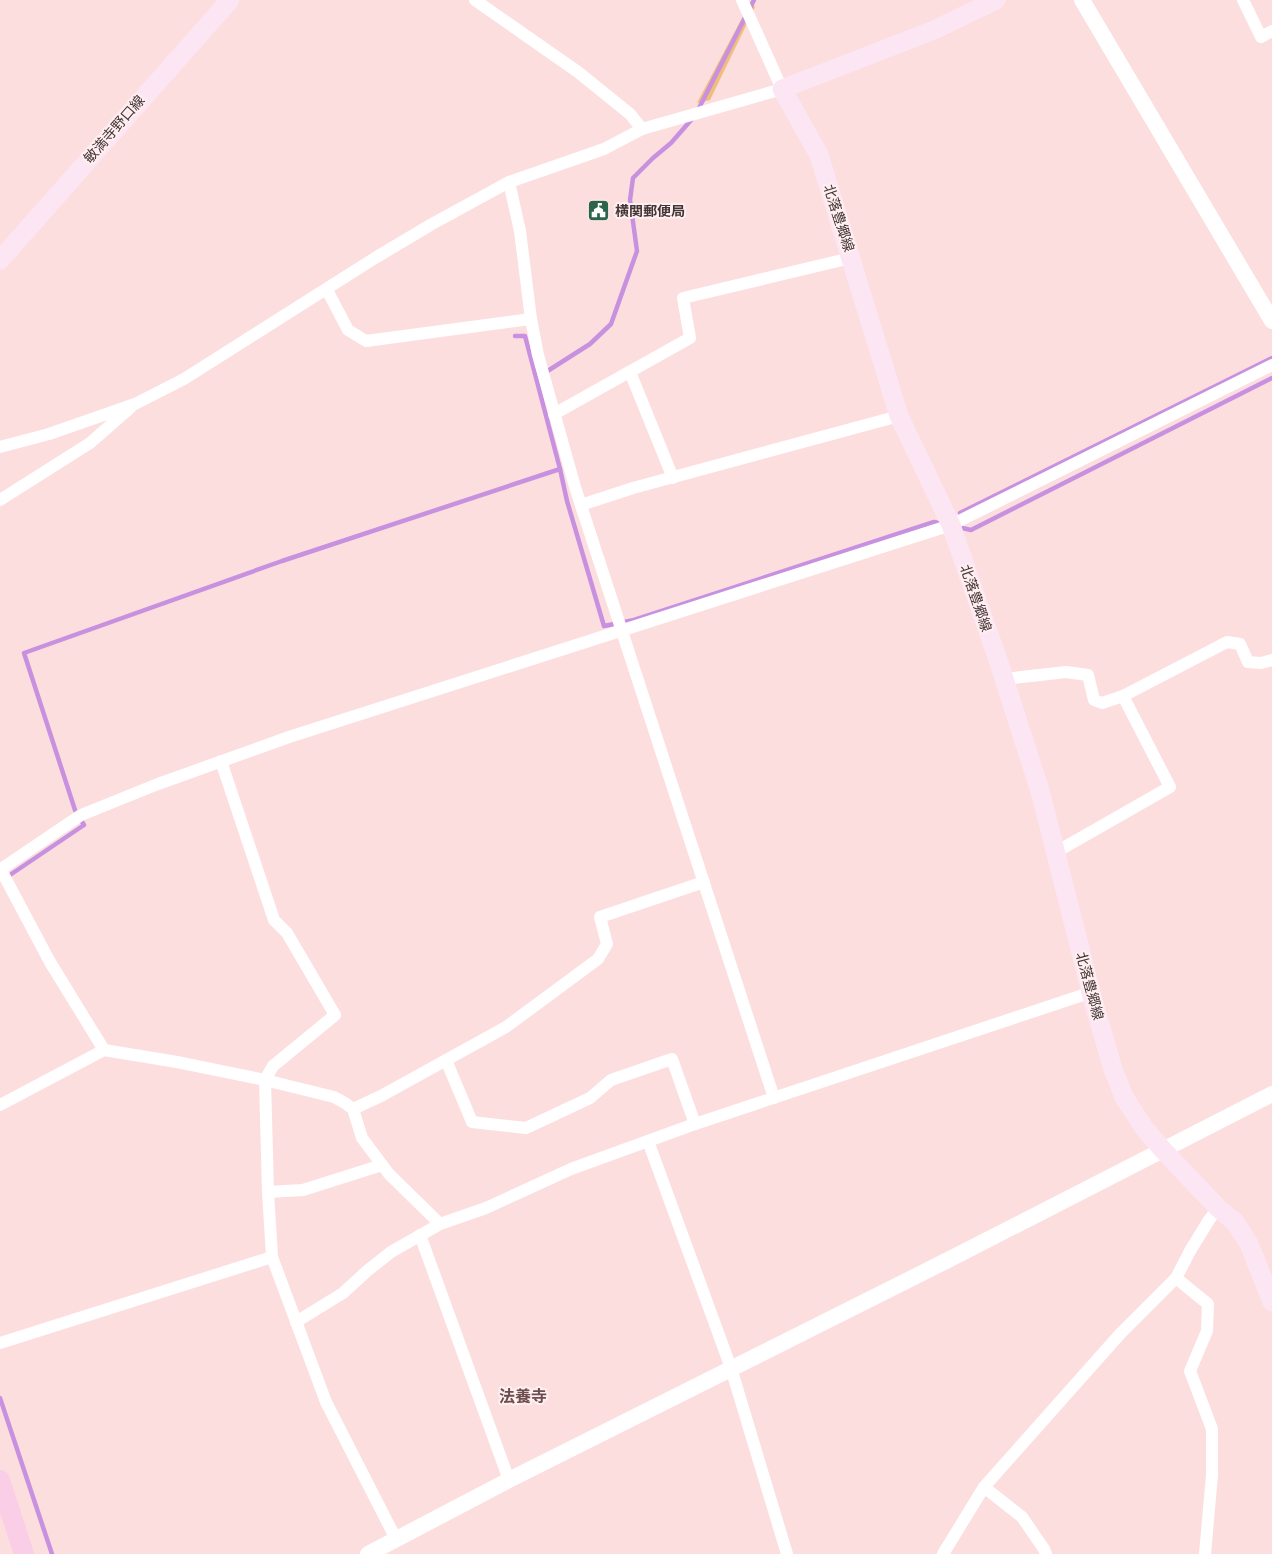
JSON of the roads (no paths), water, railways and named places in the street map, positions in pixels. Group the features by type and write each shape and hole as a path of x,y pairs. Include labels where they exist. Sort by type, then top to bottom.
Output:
{"main road":[{"path":"782,89 934,30 996,0"},
{"name":"敏満寺野口線","path":"4,249 223,2"},
{"name":"北落豊郷線","path":"782,89 818,155 852,258 899,416 951,525 1004,679 1040,791 1092,992 1113,1068 1124,1097 1144,1128 1163,1150 1218,1208 1234,1222 1249,1244 1272,1302"},
{"path":"0,1480 24,1554"}],"street":[{"path":"0,447 50,434 135,404 184,379 432,224 509,182 604,149 642,129 782,89 742,0"},
{"path":"1082,0 1272,321"},
{"path":"1243,0 1261,37 1272,31"},
{"path":"479,1 578,72 630,114 642,129"},
{"path":"509,182 520,231 530,320 580,506 774,1098"},
{"path":"554,414 690,338 683,298 852,258"},
{"path":"327,290 348,330 366,341 530,320"},
{"path":"104,1050 50,962 0,868 82,815 158,784 289,737 951,525 1272,365"},
{"path":"630,372 673,478"},
{"path":"0,500 90,444 135,404"},
{"path":"580,506 633,488 899,416"},
{"path":"1004,679 1066,672 1088,675 1094,700 1102,703 1123,696 1227,642 1240,644 1248,662 1272,660"},
{"path":"1056,852 1170,787 1123,696"},
{"path":"221,761 274,920 287,933 335,1016 273,1066 265,1080 272,1257 326,1402 396,1539"},
{"path":"353,1109 381,1096 506,1027 598,959 607,944 600,917 704,882"},
{"path":"296,1322 343,1293 385,1257 420,1235 440,1224 486,1208 571,1169 695,1124 1092,992"},
{"path":"0,1105 104,1050 177,1062 265,1080 334,1097 353,1109 362,1138 389,1174 440,1224"},
{"path":"446,1060 472,1122 526,1128 590,1098 611,1080 672,1059 695,1124"},
{"path":"368,1554 509,1480 894,1287 1272,1094"},
{"path":"648,1141 731,1368 787,1554"},
{"path":"268,1192 303,1190 382,1165"},
{"path":"943,1554 984,1487 1120,1334 1176,1278 1208,1220 1218,1208"},
{"path":"420,1235 509,1480"},
{"path":"0,1343 272,1257"},
{"path":"1176,1278 1208,1304 1207,1331 1190,1371 1212,1429 1212,1475 1206,1554"},
{"path":"984,1487 1022,1517 1046,1554"}],"waterway":[{"path":"698,110 754,0"},
{"path":"546,372 590,344 611,324 637,251 630,200 633,178 671,143 692,119"},
{"path":"7,877 84,825 75,810 24,653 282,561 560,469 525,336 515,336"},
{"path":"960,513 1272,358"},
{"path":"958,527 971,530 1272,378"},
{"path":"560,469 567,501 604,626 634,620 934,522 943,524"},
{"path":"0,1398 52,1554"}],"place":[{"name":"横関郵便局","path":"599,211"}],"district":[{"name":"法養寺","path":"523,1396"}]}
